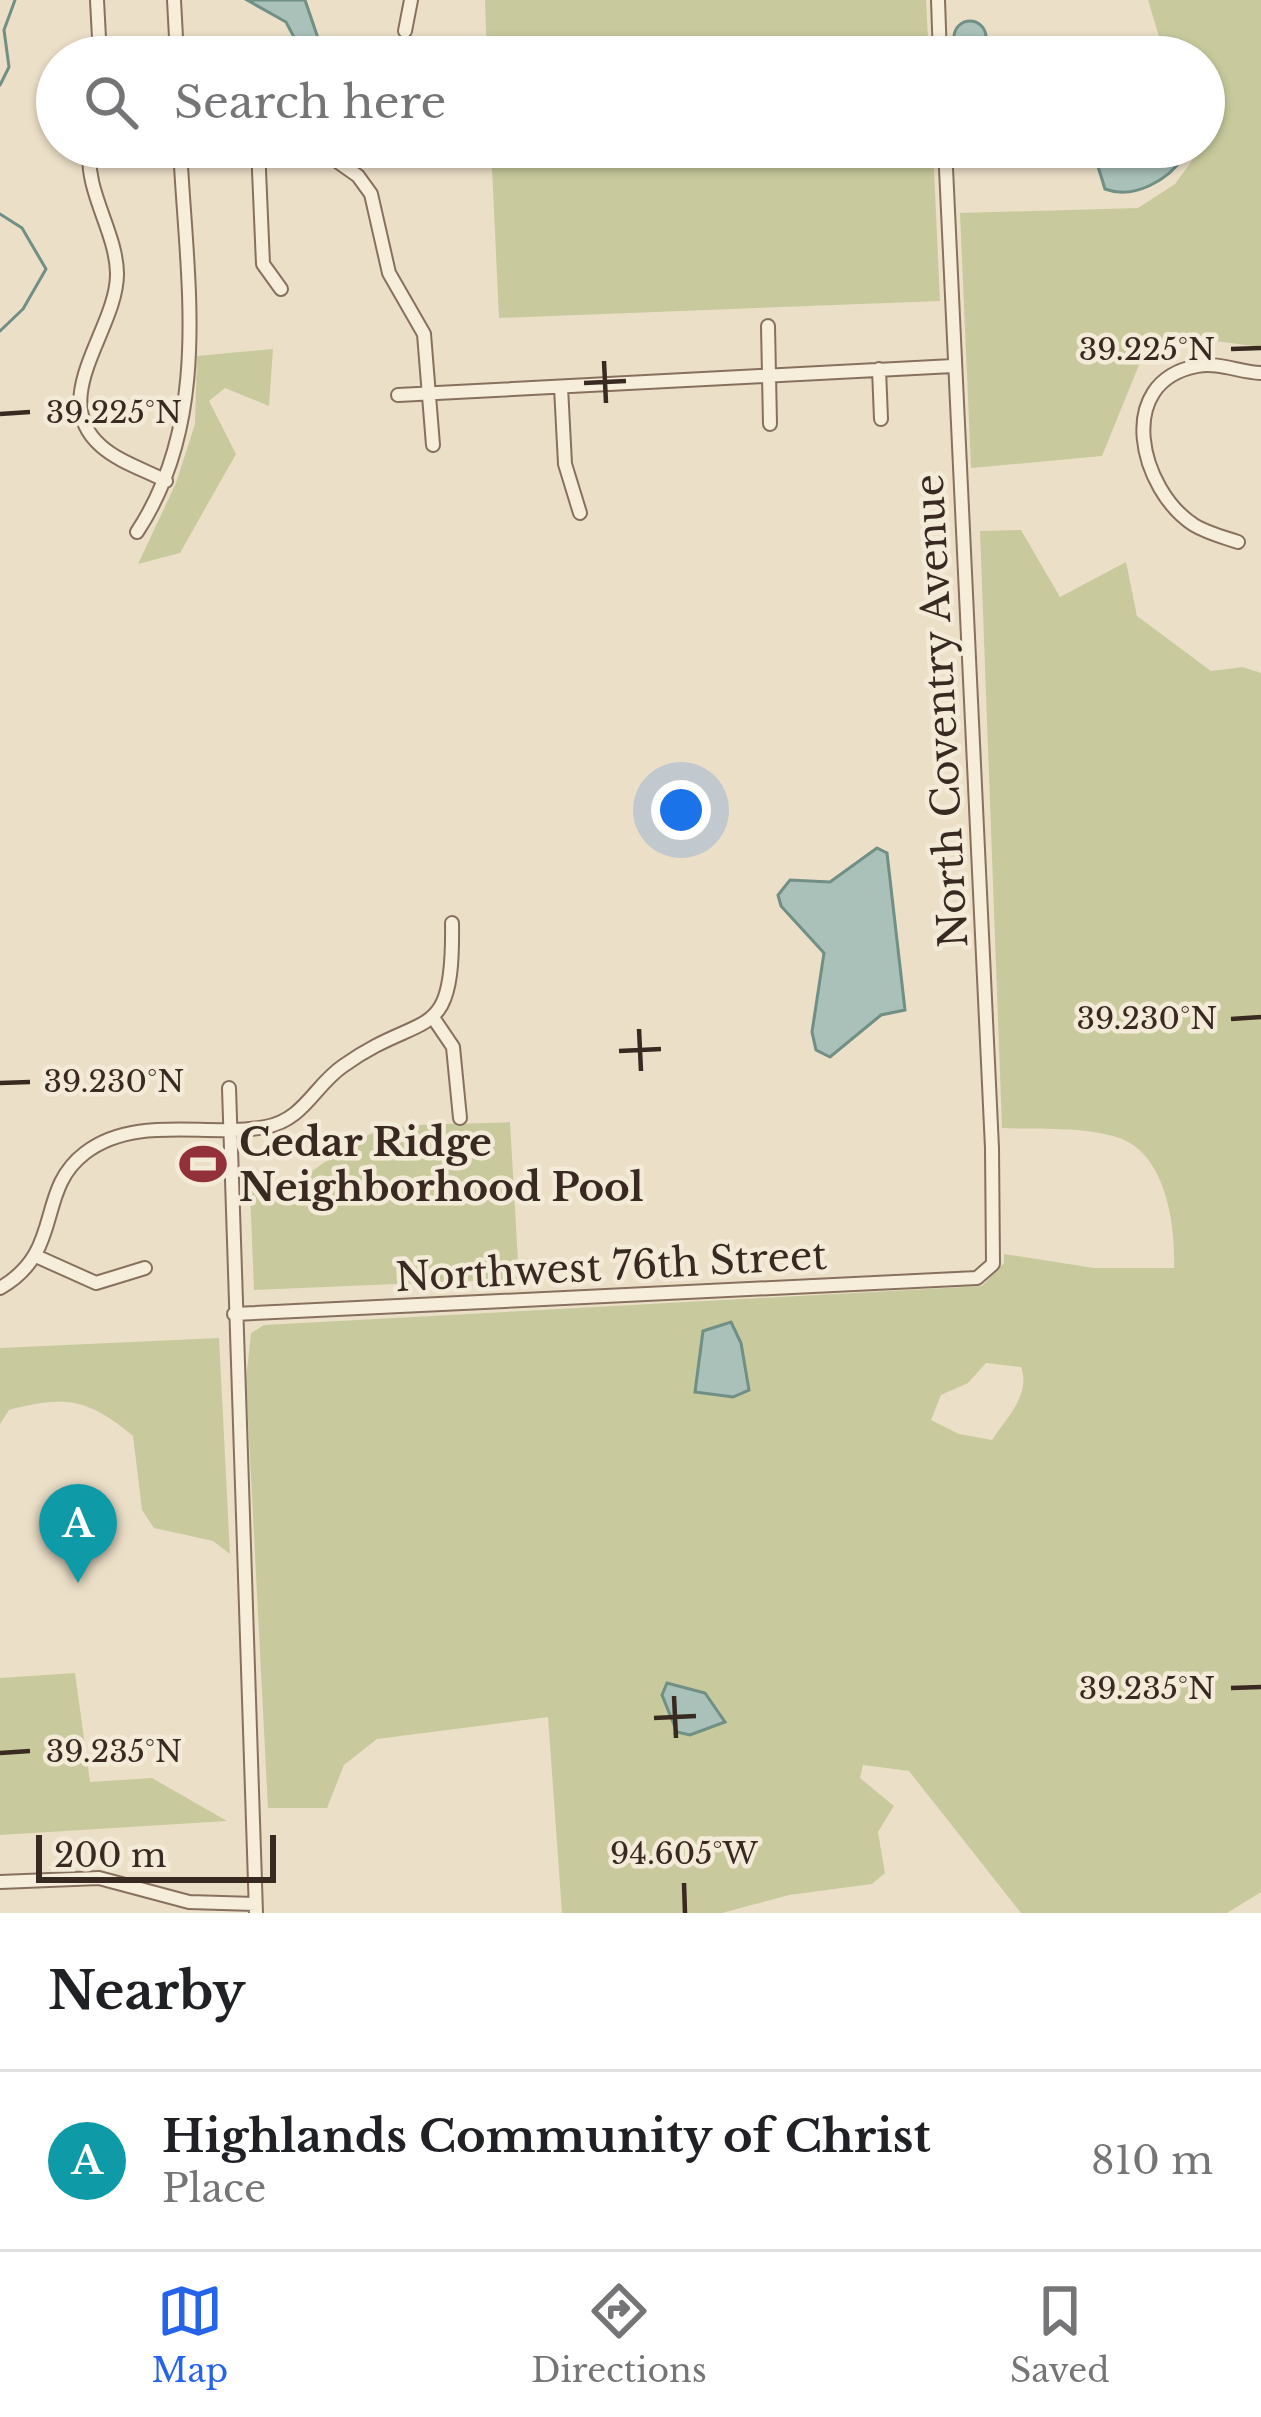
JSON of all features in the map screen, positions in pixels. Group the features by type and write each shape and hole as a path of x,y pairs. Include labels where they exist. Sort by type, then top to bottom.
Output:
{"street":[{"path":"97,0 99,36"},
{"path":"174,0 176,36"},
{"path":"405,31 411,0"},
{"path":"938,0 939,36"},
{"path":"92,168 95,196 117,272 112,315 81,380 80,406 97,443 166,482"},
{"path":"137,532 166,482 188,405 182,168"},
{"path":"259,168 263,264 281,289"},
{"path":"347,168 370,194 389,273 424,334 433,445"},
{"name":"North Coventry Avenue","path":"946,168 992,1148 995,1253 988,1271"},
{"path":"767,326 770,424"},
{"path":"1238,542 1194,524 1167,497 1143,452 1144,415 1160,385 1176,373 1221,365 1261,374"},
{"path":"398,395 953,366"},
{"path":"879,369 881,419"},
{"path":"561,387 565,464 580,513"},
{"path":"0,1288 38,1257 61,1186 85,1153 136,1131 269,1126 296,1114 338,1068 434,1018 451,988 452,922"},
{"path":"434,1018 453,1048 460,1118"},
{"path":"0,1882 99,1878 189,1902 255,1909 229,1088"},
{"path":"38,1257 96,1283 146,1268"},
{"name":"Northwest 76th Street","path":"234,1314 977,1278 988,1271"}],"green space":[{"path":"485,0 926,0 928,36 486,36"},
{"path":"1148,0 1261,0 1261,347 1192,338 1139,365 1102,456 971,468 960,213 1138,208 1175,184 1187,168 1225,168 1225,36 1159,36"},
{"path":"492,168 934,168 940,301 499,318"},
{"path":"273,349 269,406 225,388 209,401 236,454 180,553 138,564 176,483 195,424 197,356"},
{"path":"1021,530 1060,597 1126,562 1137,616 1211,671 1243,667 1261,673 1261,1892 1227,1913 1021,1913 909,1771 863,1765 860,1778 894,1806 878,1832 885,1873 872,1884 789,1895 722,1913 562,1913 548,1717 377,1739 344,1765 327,1808 268,1808 246,1380 251,1333 264,1325 982,1286 1004,1263 1004,1254 1094,1268 1174,1268 1173,1232 1164,1192 1146,1157 1133,1145 1088,1131 1002,1128 980,531","holes":["986,1363 1021,1367 1020,1396 992,1440 959,1434 931,1420 941,1395 968,1383"]},
{"path":"510,1122 519,1279 254,1290 250,1191 306,1175 377,1132"},
{"path":"219,1338 230,1554 213,1541 154,1528 142,1510 133,1436 103,1414 76,1404 47,1403 9,1410 0,1424 0,1348"},
{"path":"75,1673 90,1782 152,1778 227,1821 0,1835 0,1678"}],"shaded area":[{"path":"247,0 305,0 317,36 293,36 286,22"},
{"path":"970,21 986,36 954,36 959,26"},
{"path":"1098,168 1174,168 1139,190 1105,189"},
{"path":"877,848 887,853 905,1010 881,1015 830,1057 816,1050 812,1032 824,953 781,906 778,895 790,880 830,882"},
{"path":"731,1322 741,1343 749,1390 733,1397 695,1392 703,1331"},
{"path":"667,1683 705,1693 725,1722 690,1735 677,1732 662,1695"}],"waterway":[{"path":"0,85 9,67 4,30 15,0"},
{"path":"0,214 22,228 46,269 23,309 0,331"}],"place":[{"name":"Cedar Ridge Neighborhood Pool","path":"203,1164"},
{"name":"Highlands Community of Christ","path":"78,1583"}]}
